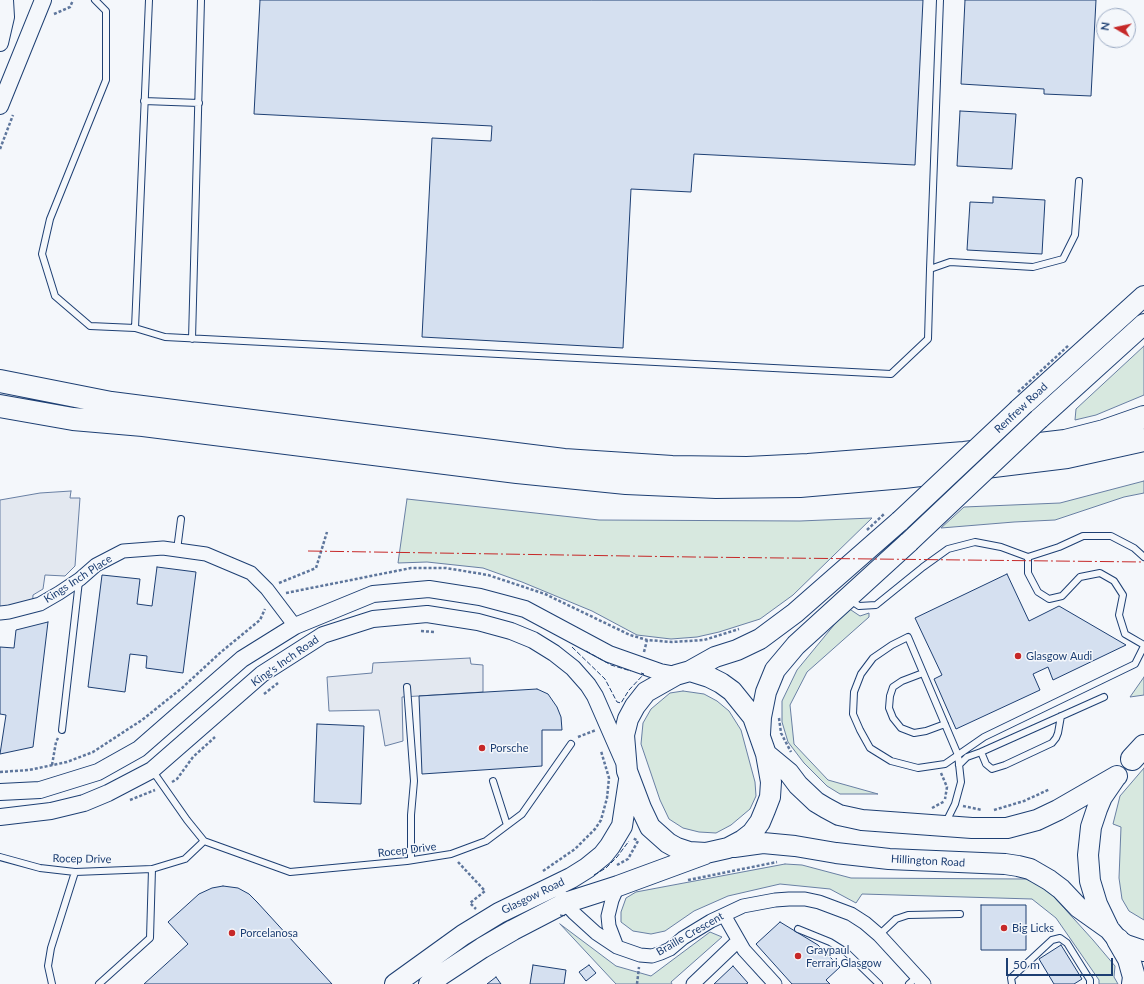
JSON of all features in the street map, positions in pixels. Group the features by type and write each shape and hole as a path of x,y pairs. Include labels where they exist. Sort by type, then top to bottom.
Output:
{"highway":[{"path":"0,381 111,403 220,417 564,460 672,467 747,468 801,466 964,453 1065,441 1104,431 1144,417"},
{"path":"0,406 73,419 136,424 517,472 626,483 716,487 800,486 904,477 1067,457 1144,440"},
{"path":"1113,935 1129,959 1134,977 1133,984"}],"main road":[{"name":"Renfrew Road","path":"628,775 624,735 628,719 635,706 646,692 715,658 760,639 795,614 900,521 1019,409 1144,296"},
{"name":"Renfrew Road","path":"763,745 761,717 766,692 775,670 796,645 909,542 1039,419 1144,324"},
{"path":"628,775 650,827 668,843 677,848 689,852 706,853 728,848 744,840 752,833 760,822 770,797 771,782 763,745 754,717 732,691 721,683 708,676 683,673"},
{"path":"763,745 798,785 816,802 839,815 862,820 991,829 1019,825 1051,814 1117,776"},
{"path":"1113,935 1093,893 1090,881 1088,855 1091,827 1097,809 1109,786 1140,753"},
{"name":"Glasgow Road","path":"395,984 457,939 487,921 587,868 603,855 622,826 628,775"},
{"name":"Hillington Road","path":"728,848 763,843 889,859 1005,864 1018,866 1030,869 1049,880 1061,889 1078,907 1126,945 1144,951"},
{"name":"Glasgow Road","path":"429,984 482,948 565,903 618,886 706,853"}],"street":[{"path":"0,43 6,17 5,0"},
{"path":"0,106 43,0"},
{"name":"Kings Inch Place","path":"0,613 40,604 80,579 96,564 123,551 163,548 206,554 251,573 268,589 295,626"},
{"name":"King's Inch Road","path":"0,792 40,790 98,772 139,749 242,659 295,626 373,594 429,589 480,597 525,609 609,654 660,672 683,673"},
{"name":"King's Inch Road","path":"0,817 51,811 84,803 108,793 152,770 262,674 323,635 373,619 427,614 478,622 511,631 533,640 554,653 569,665 588,685 595,696 628,775"},
{"name":"Braille Crescent","path":"556,885 565,903 596,933 617,947 640,955 652,956 670,949 683,938 743,906 775,900 805,899 819,902 851,914 879,935 916,982"},
{"path":"617,947 608,916 612,900 618,886"},
{"path":"724,915 744,950 775,984"},
{"path":"693,984 738,941"}],"lane":[{"path":"90,0 96,1 106,11 106,80 50,219 42,254 55,296 90,326 135,328 165,337 192,339 891,374 928,339 940,0"},
{"path":"135,328 149,0"},
{"path":"192,339 202,0"},
{"path":"144,101 199,103"},
{"path":"930,269 950,262 1033,267 1063,260 1075,235 1079,181"},
{"path":"177,550 181,519"},
{"path":"847,598 859,606 876,605 922,567 948,549 975,542 1001,547 1028,557 1059,547 1084,536 1111,536 1134,548 1144,557"},
{"path":"945,826 955,804 961,782 958,755 908,637 892,645 873,658 861,674 854,692 853,714 870,748 891,761 918,768 945,764 958,755 984,737 1135,664 1144,646 1125,634 1119,615 1123,595 1114,581 1100,573 1080,577 1062,596 1050,599 1038,592 1028,573 1028,557"},
{"path":"62,730 80,579"},
{"path":"923,673 902,681 893,687 890,696 889,708 893,718 901,728 914,733 926,731 945,724"},
{"path":"407,687 414,781 411,815 411,860"},
{"path":"959,765 967,757 1104,697"},
{"path":"981,752 986,764 992,769 1005,765 1052,743 1056,738 1062,716"},
{"name":"Rocep Drive","path":"0,857 40,868 75,872 152,869 185,859 204,841 290,872 411,860 451,854 486,841 522,814 571,744"},
{"path":"152,770 187,820 204,841"},
{"path":"493,781 507,825"},
{"path":"99,984 150,938 152,869"},
{"path":"52,984 48,966 51,948 75,872"},
{"path":"879,935 896,919 908,915 960,914"},
{"path":"798,929 830,942 846,952 879,984"},
{"path":"1012,984 1011,978 1052,940 1060,938 1068,943 1090,980 1090,984"}],"path":[{"path":"640,665 647,640 672,642 704,640 741,628"},
{"path":"416,630 438,632"},
{"path":"263,695 281,681"},
{"path":"594,723 598,737"},
{"path":"52,765 56,742 62,730"},
{"path":"571,744 574,738 596,730"},
{"path":"128,801 164,787 177,779 193,757 216,736"},
{"path":"537,875 575,849 595,829 601,820 607,798 609,778 599,744"},
{"path":"0,772 29,770 67,762 93,752"},
{"path":"938,765 947,787 944,801"},
{"path":"451,854 485,891 470,903 487,921"},
{"path":"686,880 780,862"}],"shaded area":[{"path":"1144,346 1144,395 1096,415 1075,420 1076,409"},
{"path":"1144,481 1144,493 1124,497 1055,520 941,528 964,507 1060,503"},
{"path":"71,491 70,498 80,498 75,566 65,576 45,575 43,589 33,595 32,612 0,616 0,500 40,493"},
{"path":"407,499 599,520 800,521 872,518 793,595 760,619 719,632 697,637 671,639 637,635 592,611 522,582 483,568 427,562 398,563"},
{"path":"848,608 860,616 869,613 869,617 807,672 790,705 794,744 828,780 878,794 840,794 827,786 804,763 788,742 782,722 782,701 797,670"},
{"path":"470,658 471,664 483,665 483,692 402,697 403,741 385,746 379,710 329,711 327,677 372,673 373,663"},
{"path":"1144,677 1144,695 1130,697"},
{"path":"683,691 704,694 717,701 729,711 741,730 755,782 756,796 750,809 731,825 716,833 699,832 683,828 669,819 660,800 641,744 643,723 651,709 670,693"},
{"path":"1144,768 1144,920 1129,911 1122,899 1119,878 1121,827 1113,824 1120,796"},
{"path":"785,864 802,865 851,878 1026,879 1046,888 1093,940 1115,966 1114,977 1118,984 1099,984 1099,980 1056,918 1032,899 862,894 856,903 830,889 780,884 728,896 694,911 665,931 651,934 633,931 621,922 621,912 626,898 636,892"},
{"path":"560,924 616,966 651,976 710,932 722,937 671,982 672,984 616,984"}],"building":[{"path":"260,0 923,0 915,165 694,154 691,192 631,189 623,348 422,337 432,138 491,141 492,126 254,114"},
{"path":"965,0 1096,0 1091,96 1044,94 1044,89 961,84"},
{"path":"960,111 1016,114 1012,169 957,166"},
{"path":"993,197 1045,200 1042,254 967,250 970,202 993,203"},
{"path":"157,567 196,572 183,673 146,668 147,656 130,654 125,692 88,687 102,575 140,579 137,604 152,606"},
{"name":"Glasgow Audi","path":"1007,574 1029,621 1059,606 1126,645 1053,680 1048,667 1033,674 1040,690 956,729 934,679 942,675 915,618"},
{"path":"48,622 33,747 0,754 6,715 0,714 0,647 14,648 16,630"},
{"name":"Porsche","path":"537,689 548,694 557,707 561,717 562,730 542,730 542,766 422,774 419,696"},
{"path":"317,724 364,726 361,804 314,802"},
{"name":"Porcelanosa","path":"223,886 238,888 249,894 332,984 144,984 188,944 168,922 199,894 212,888"},
{"name":"Big Licks","path":"981,905 1026,905 1026,950 981,950"},
{"name":"Graypaul Ferrari Glasgow","path":"780,922 818,945 840,967 826,980 830,984 792,984 756,944"},
{"path":"1061,945 1082,979 1074,984 1054,984 1039,959"},
{"path":"533,965 566,970 564,984 530,984"},
{"path":"589,965 596,973 586,981 579,972"},
{"path":"733,966 748,983 714,984"},
{"path":"496,977 501,984 487,984"}],"fence":[{"path":"572,647 605,679 617,702 621,703 629,690 644,674 641,673"},
{"path":"586,651 611,665 631,671"},
{"path":"594,875 606,868 617,857 629,841"},
{"path":"560,915 567,916"}],"power":[{"path":"308,551 1144,562"}],"place":[{"name":"Glasgow Audi","path":"1018,656"},
{"name":"Porsche","path":"482,748"},
{"name":"Big Licks","path":"1004,928"},
{"name":"Porcelanosa","path":"232,933"},
{"name":"Graypaul Ferrari Glasgow","path":"798,956"}]}
